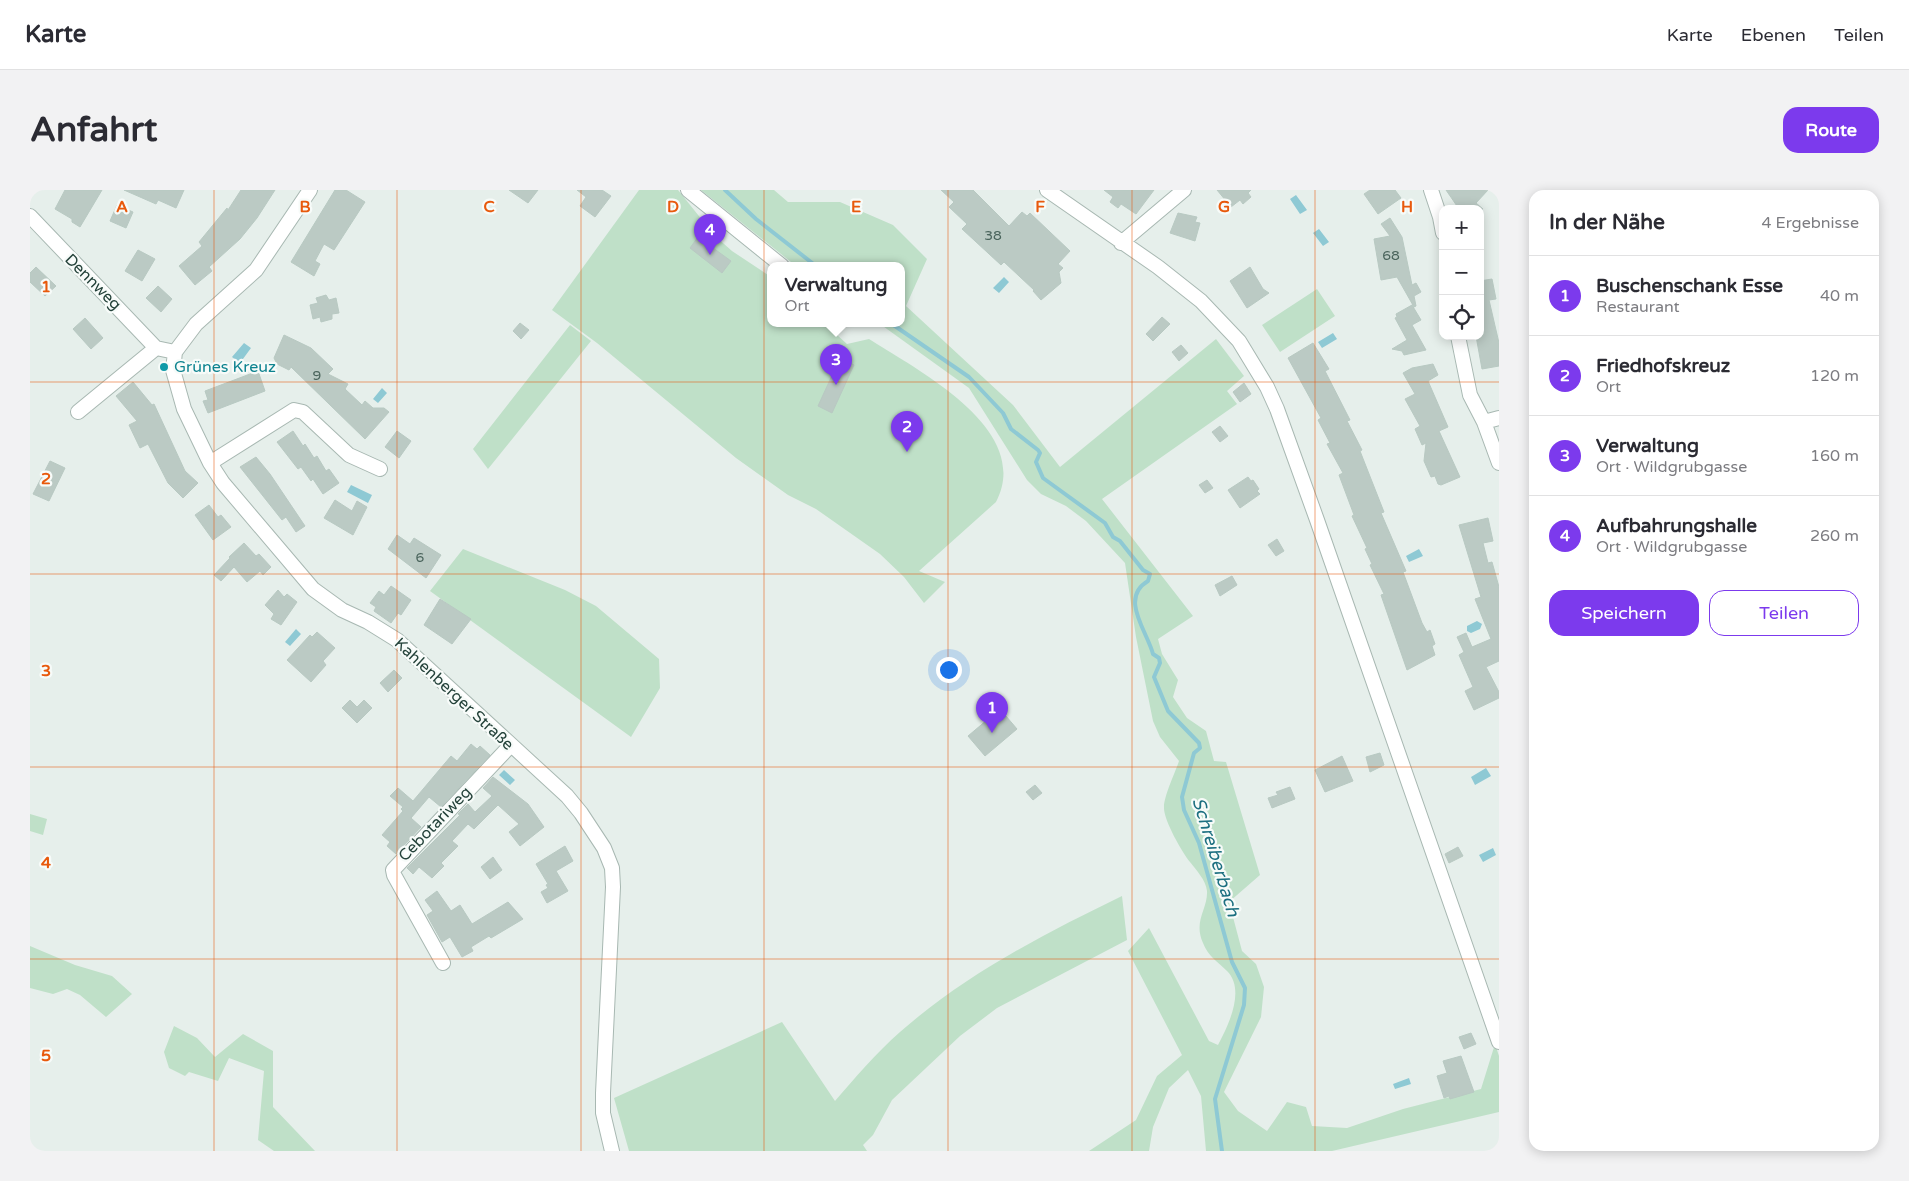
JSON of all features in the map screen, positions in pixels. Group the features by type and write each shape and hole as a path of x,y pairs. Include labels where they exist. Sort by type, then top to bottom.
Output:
{"street":[{"path":"78,412 156,348 174,352 196,324 256,270 310,190"},
{"path":"688,190 777,262"},
{"path":"1047,190 1158,267 1201,301 1239,341 1267,387 1313,511 1499,1042"},
{"path":"1121,243 1184,190"},
{"path":"1431,190 1439,214"},
{"name":"Dennweg","path":"30,216 156,348"},
{"path":"1459,340 1470,395 1484,422 1499,463"},
{"name":"Kahlenberger Straße","path":"174,352 173,370 177,389 210,463 230,493 313,588 342,610 368,622 397,640 434,672 510,746 567,796 581,813 604,848 612,868 613,905 603,1113 612,1151"},
{"path":"210,463 294,410 303,412 349,455 380,469"},
{"path":"1484,422 1499,418"},
{"name":"Cebotariweg","path":"443,963 393,870 510,746"}],"green space":[{"path":"639,190 678,190 715,236 732,251 767,274 767,327 828,327 847,344 869,339 914,367 965,405 985,427 999,450 1003,475 996,502 919,571 945,582 924,603 904,577 880,554 816,509 788,495 736,458 597,343 552,310"},
{"path":"701,190 774,190 788,202 840,202 893,225 927,259 906,306 1013,405 1060,467 1216,339 1244,376 1227,391 1237,404 1102,499 1193,616 1158,639 1162,654 1178,680 1173,697 1187,718 1206,731 1214,761 1226,762 1260,875 1229,902 1242,951 1256,964 1264,987 1261,1017 1224,1092 1238,1111 1267,1131 1287,1102 1306,1107 1312,1126 1347,1128 1403,1109 1481,1089 1495,1044 1499,1056 1499,1112 1332,1151 1206,1151 1201,1096 1188,1070 1169,1088 1153,1127 1149,1151 1089,1151 1136,1120 1157,1076 1182,1055 1128,951 1149,928 1209,1041 1218,1045 1230,1018 1235,998 1235,988 1232,979 1227,971 1207,951 1200,935 1200,922 1207,898 1205,883 1178,843 1165,812 1166,797 1179,761 1160,737 1153,721 1136,637 1125,563 1086,521 1066,506 1041,494 1027,480 969,388 884,327 905,327 905,262 791,262"},
{"path":"1317,289 1335,316 1280,352 1262,325"},
{"path":"570,325 591,341 488,469 473,449"},
{"path":"463,549 565,590 596,606 659,659 660,688 631,737 430,591"},
{"path":"30,814 47,819 43,835 30,831"},
{"path":"1122,896 1127,940 997,1008 960,1036 892,1100 873,1135 863,1145 867,1151 629,1151 614,1098 782,1022 835,1101 891,1040 925,1011 1006,956"},
{"path":"30,946 75,965 112,976 132,994 106,1017 80,995 67,989 53,994 30,988"},
{"path":"174,1026 197,1038 215,1057 243,1034 273,1051 273,1107 315,1151 274,1151 258,1140 264,1071 229,1058 218,1081 189,1072 185,1076 169,1068 164,1052"}],"water":[{"path":"1296,195 1307,210 1300,214 1290,199"},
{"path":"1319,229 1329,242 1323,246 1313,233"},
{"path":"1004,277 1009,282 999,293 993,288"},
{"path":"1333,333 1337,339 1322,348 1318,342"},
{"path":"244,343 251,348 240,363 232,357"},
{"path":"382,388 387,393 378,403 373,399"},
{"path":"351,485 372,495 368,503 347,492"},
{"path":"1419,549 1423,556 1409,562 1406,556"},
{"path":"1477,621 1482,624 1480,629 1471,633 1467,631 1467,626"},
{"path":"296,629 301,634 290,646 285,642"},
{"path":"1486,768 1491,776 1475,785 1471,777"},
{"path":"504,770 515,780 510,785 499,775"},
{"path":"1493,848 1496,855 1483,862 1479,855"},
{"path":"1409,1078 1411,1084 1395,1089 1393,1084"}],"building":[{"path":"65,190 102,190 80,227 72,222 72,219 55,209"},
{"path":"124,190 184,190 176,208 158,200 156,204"},
{"path":"241,190 275,190 257,218 240,239 209,267 212,271 195,285 179,266 202,246 199,242 227,208 228,210"},
{"path":"335,190 346,190 365,202 334,250 324,244 315,261 320,264 314,276 291,262"},
{"path":"509,190 538,190 528,203"},
{"path":"577,190 602,190 611,196 595,217 580,206 586,197"},
{"path":"941,190 973,190 1009,226 1022,212 1027,216 1030,213 1070,251 1058,264 1063,268 1059,272 1061,283 1041,300 1034,290 1004,262 1001,265 962,229 967,224 949,207 954,202"},
{"path":"1104,190 1154,190 1136,214 1121,204 1118,208 1110,202 1113,197"},
{"path":"1217,190 1251,190 1248,193 1251,197 1243,204 1240,200 1231,207"},
{"path":"1370,190 1395,190 1401,198 1378,214 1364,194"},
{"path":"1446,190 1488,190 1476,203 1478,205 1456,205"},
{"path":"117,205 133,212 126,228 110,221"},
{"path":"1178,213 1197,217 1195,222 1200,223 1195,241 1170,233"},
{"path":"1390,218 1402,237 1412,285 1416,283 1421,292 1414,296 1416,306 1414,307 1397,277 1381,280 1374,239 1390,236 1381,224"},
{"path":"698,237 731,261 722,273 690,248"},
{"path":"138,250 155,259 142,281 125,271"},
{"path":"36,267 56,286 45,296 30,282 30,273"},
{"path":"1250,267 1263,289 1269,293 1247,308 1230,281"},
{"path":"1492,279 1496,299 1489,300 1499,343 1499,366 1482,369 1477,340 1484,340 1484,280"},
{"path":"158,286 172,299 161,312 146,298"},
{"path":"326,295 329,300 336,298 339,313 332,314 332,319 321,322 320,317 313,319 310,305 318,303 316,298"},
{"path":"1412,305 1421,320 1412,325 1426,350 1404,355 1402,351 1392,349 1407,340 1395,318 1397,317 1396,314"},
{"path":"1162,317 1170,324 1153,341 1146,334"},
{"path":"85,318 103,338 91,349 73,329"},
{"path":"520,323 529,330 521,339 513,331"},
{"path":"284,335 311,348 333,369 328,374 348,384 345,389 362,405 365,401 373,408 384,408 389,412 365,439 291,367 289,370 277,364 274,358"},
{"path":"1313,343 1329,369 1325,371 1350,420 1347,421 1362,450 1360,451 1384,512 1381,513 1406,571 1403,572 1422,623 1427,632 1430,630 1435,644 1432,646 1435,655 1407,670 1381,595 1384,594 1370,565 1372,564 1365,549 1367,548 1352,516 1354,515 1339,475 1343,473 1327,444 1330,443 1318,420 1321,418 1288,358"},
{"path":"1181,345 1188,353 1179,361 1172,352"},
{"path":"840,358 854,365 832,413 818,406"},
{"path":"1433,364 1438,375 1428,381 1448,427 1439,431 1460,477 1441,485 1438,484 1435,476 1431,477 1424,461 1426,443 1422,445 1415,429 1420,426 1405,399 1415,394 1403,373 1412,368"},
{"path":"258,371 265,391 208,413 203,401 208,400 205,391"},
{"path":"133,382 152,405 154,404 185,471 198,483 183,498 168,483 148,444 140,448 129,425 137,421 116,396"},
{"path":"1244,383 1251,394 1240,402 1233,392"},
{"path":"1220,426 1228,436 1220,442 1212,432"},
{"path":"293,431 303,446 305,444 314,458 317,456 326,471 329,469 339,483 323,494 313,479 311,481 301,467 298,469 277,442"},
{"path":"397,431 411,441 399,458 385,447"},
{"path":"256,457 270,474 305,526 296,532 286,517 282,520 240,467"},
{"path":"50,461 65,468 49,501 33,494"},
{"path":"1248,477 1251,481 1253,480 1260,494 1240,508 1228,490"},
{"path":"1207,480 1213,488 1205,493 1199,485"},
{"path":"335,500 352,511 357,501 367,507 353,535 324,518"},
{"path":"209,505 218,517 221,515 231,527 213,540 195,515"},
{"path":"1488,518 1493,541 1483,543 1488,563 1492,562 1499,587 1499,661 1486,667 1499,692 1499,698 1474,710 1465,691 1473,687 1459,655 1464,652 1457,637 1466,633 1472,647 1491,639 1475,599 1481,597 1459,525"},
{"path":"397,535 410,544 414,538 441,555 426,578 388,549"},
{"path":"1277,539 1284,551 1276,556 1268,545"},
{"path":"244,543 256,556 259,554 271,567 263,575 260,571 247,582 234,567 221,581 214,575"},
{"path":"1232,576 1237,585 1220,596 1215,585"},
{"path":"391,586 411,600 401,615 398,613 391,623 374,611 376,607 370,603 379,591 384,595"},
{"path":"278,590 284,597 287,594 297,602 281,625 271,619 274,614 265,605"},
{"path":"440,599 471,619 452,644 424,625"},
{"path":"317,632 335,648 323,661 326,665 311,682 287,660 310,635 312,637"},
{"path":"394,670 402,678 388,692 380,683"},
{"path":"350,700 357,707 364,700 372,708 357,723 342,708"},
{"path":"1000,709 1017,729 985,756 968,736"},
{"path":"471,744 477,749 480,746 490,755 441,807 429,797 411,818 421,827 396,854 387,846 390,842 382,835 403,811 401,809 403,807 390,796 398,788 413,801 451,756 457,761"},
{"path":"1380,753 1384,765 1370,772 1366,757"},
{"path":"1342,756 1353,781 1325,792 1315,770"},
{"path":"493,777 528,804 544,827 520,846 509,832 519,824 498,805 474,829 468,824 452,841 458,846 441,863 444,866 432,878 419,867 413,874 407,868 460,815 458,814 468,804 475,812 492,796 483,788"},
{"path":"1035,785 1042,793 1033,800 1026,792"},
{"path":"1290,787 1295,799 1272,808 1268,798 1278,795 1276,792"},
{"path":"565,846 573,861 556,871 568,891 547,903 541,892 548,888 546,885 548,884 536,864"},
{"path":"1458,847 1463,856 1449,863 1445,854"},
{"path":"493,857 502,870 490,879 481,867"},
{"path":"437,891 451,911 460,905 472,924 508,902 523,919 491,938 489,936 471,947 473,951 462,957 450,937 442,942 427,915 433,911 425,900"},
{"path":"1471,1033 1476,1044 1464,1049 1459,1037"},
{"path":"1461,1056 1474,1092 1450,1099 1449,1096 1444,1098 1437,1076 1447,1073 1443,1061"}],"waterway":[{"name":"Schreiberbach","path":"725,190 756,219 811,262"},
{"name":"Schreiberbach","path":"896,327 969,377 1003,413 1011,429 1038,450 1040,453 1036,462 1043,478 1105,523 1113,537 1120,541 1143,570 1150,574 1148,581 1140,588 1136,596 1135,606 1137,615 1153,654 1159,658 1160,663 1154,677 1168,711 1199,743 1200,748 1194,753 1182,797 1184,810 1199,843 1232,962 1245,988 1244,1005 1215,1099 1222,1151"}],"place":[{"name":"Aufbahrungshalle","path":"710,255"},
{"name":"Grünes Kreuz","path":"164,367"},
{"name":"Verwaltung","path":"836,385"},
{"name":"Friedhofskreuz","path":"907,452"},
{"name":"Buschenschank Esse","path":"992,733"}]}
